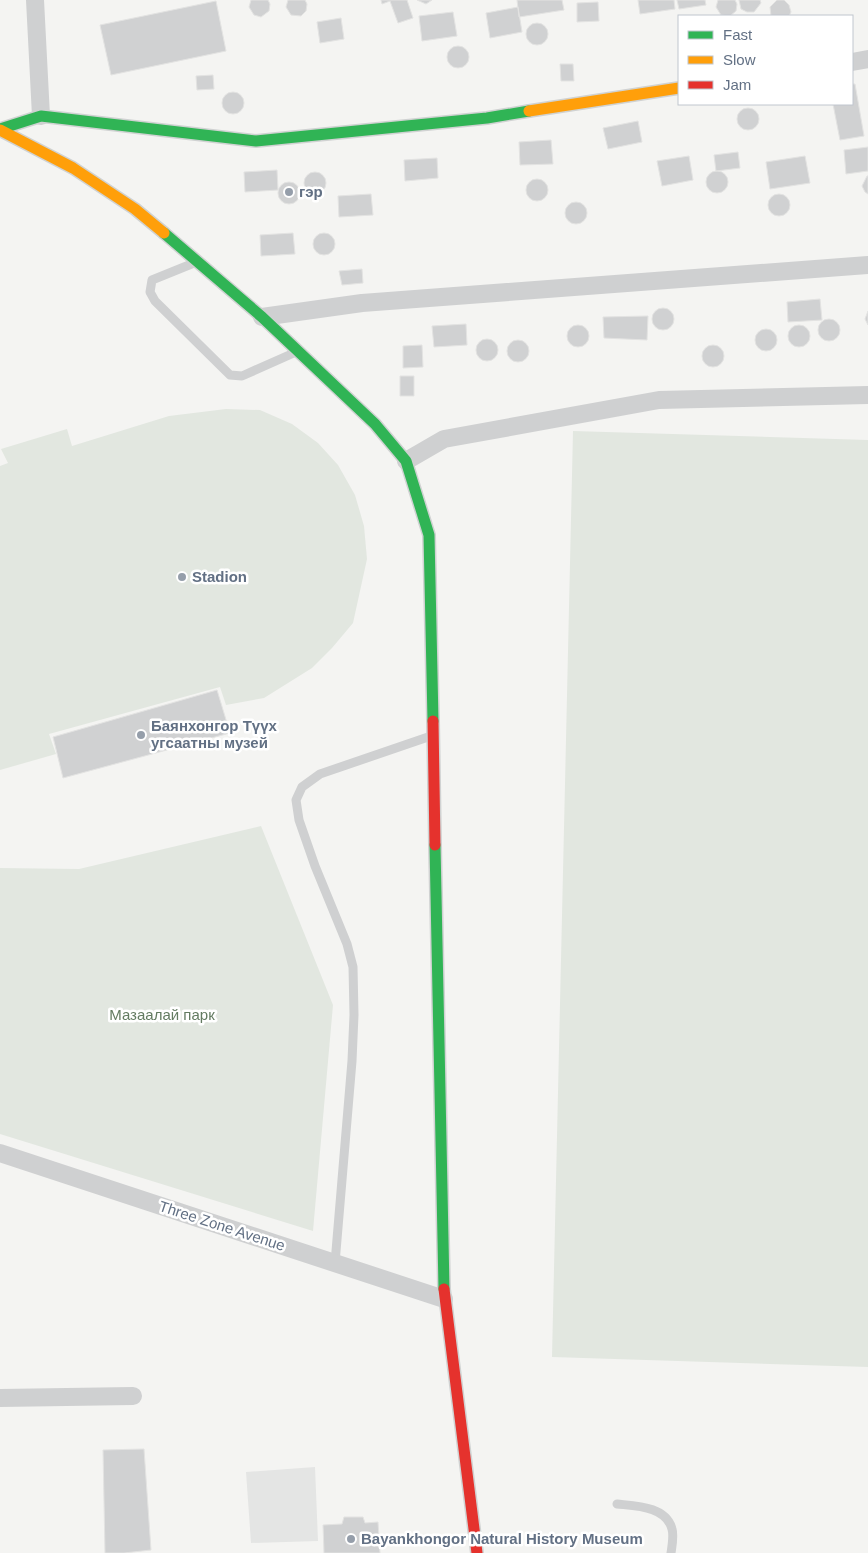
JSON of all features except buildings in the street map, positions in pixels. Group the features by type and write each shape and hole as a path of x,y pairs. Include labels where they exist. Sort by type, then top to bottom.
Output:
{"street":[{"path":"35,0 41,116"},
{"path":"853,62 868,59"},
{"path":"0,130 41,116 256,140 487,118 678,88"},
{"path":"0,130 73,168 135,209 262,317 374,424 406,461 429,534 444,1299 477,1553"},
{"path":"262,317 362,303 868,265"},
{"path":"406,461 444,439 659,400 868,395"},
{"name":"Three Zone Avenue","path":"0,1153 444,1299"},
{"path":"0,1398 133,1396"}],"lane":[{"path":"197,262 152,280 150,292 155,301 230,375 242,376 298,351"},
{"path":"335,1263 352,1061 354,1015 353,967 347,944 315,866 299,820 296,800 302,787 320,774 433,735"},
{"path":"617,1504 647,1508 665,1516 672,1529 671,1553"}],"shaded area":[{"path":"315,1467 318,1541 251,1543 246,1472"}],"green space":[{"name":"Stadion","path":"226,409 260,410 292,424 318,443 338,465 355,495 364,526 367,559 353,623 312,668 264,698 226,705 220,687 49,734 56,754 0,770 0,466 8,463 1,449 67,429 72,446 169,416"},
{"path":"573,431 868,440 868,1367 552,1357"},
{"name":"Мазаалай парк","path":"261,826 333,1005 313,1231 0,1134 0,868 79,869"}],"traffic: fast":[{"path":"0,129 41,116 256,141 487,118 529,111"},
{"path":"164,233 262,317 375,424 406,461 429,535 433,721"},
{"path":"435,845 444,1289"}],"traffic: slow":[{"path":"529,111 678,88"},
{"path":"0,130 73,168 135,209 164,233"}],"traffic: jam":[{"path":"433,721 435,845"},
{"path":"444,1289 477,1553"}],"place":[{"name":"гэр","path":"289,192"},
{"name":"Stadion","path":"182,577"},
{"name":"Баянхонгор Түүх угсаатны музей","path":"141,735"},
{"name":"Bayankhongor Natural History Museum","path":"351,1539"}]}
